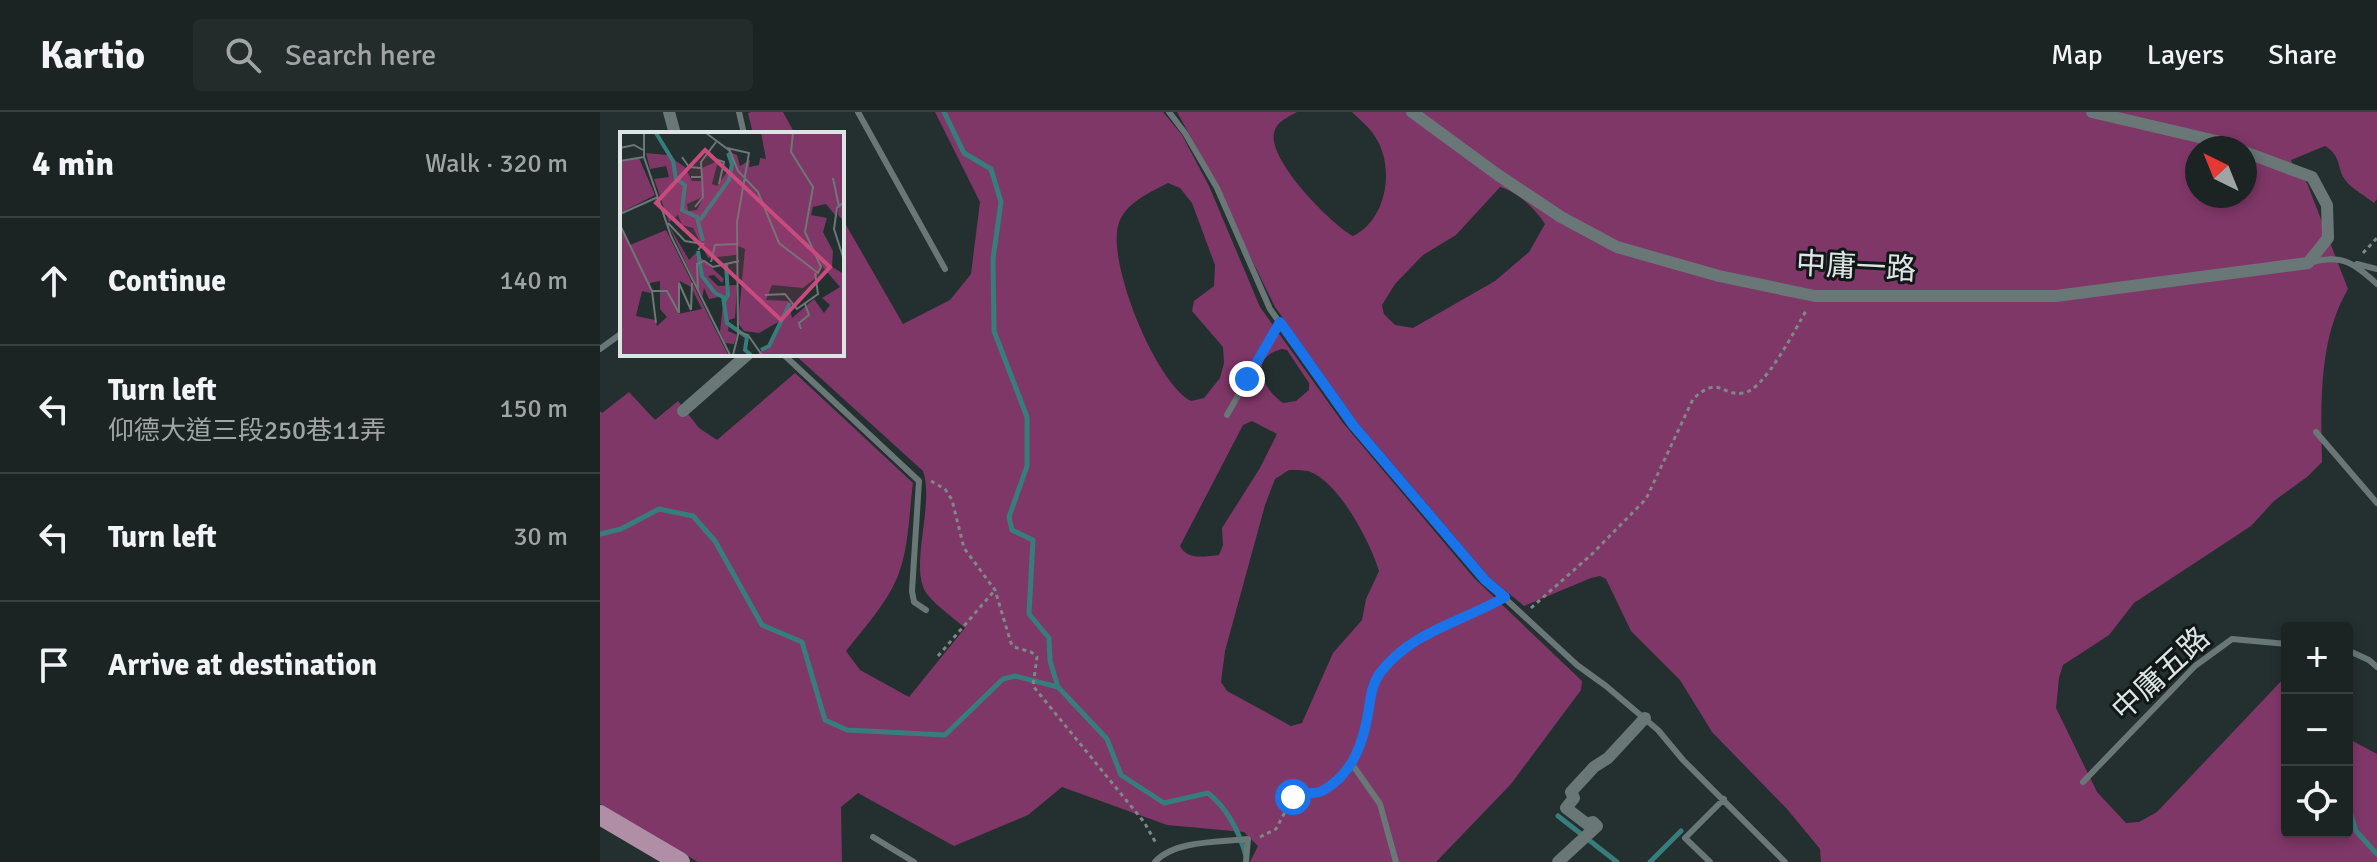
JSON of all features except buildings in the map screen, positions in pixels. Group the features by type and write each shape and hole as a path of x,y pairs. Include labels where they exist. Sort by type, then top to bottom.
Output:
{"main road":[{"path":"600,815 680,862"}],"street":[{"path":"669,112 674,132"},
{"name":"中庸一路","path":"1412,112 1561,217 1617,247 1719,276 1815,296 2056,296 2308,263"},
{"path":"2092,112 2195,136"},
{"path":"2257,156 2312,177 2327,205 2328,238 2308,263"},
{"path":"683,411 746,356"},
{"path":"1560,860 1597,826 1593,822 1587,824 1566,808 1574,798 1571,792 1645,718"}],"lane":[{"path":"739,112 744,132"},
{"path":"858,112 945,269"},
{"path":"1169,112 1217,188 1270,309 1353,425 1485,580 1577,665 1645,718 1785,862"},
{"path":"2308,263 2328,258 2377,269"},
{"path":"2354,263 2377,284"},
{"path":"1227,415 1280,322"},
{"path":"600,349 620,334"},
{"path":"785,356 919,481 912,591 914,602 926,610"},
{"path":"2316,432 2377,503"},
{"path":"1396,862 1393,841 1380,804 1352,764 1360,747 1371,689 1389,662 1411,643 1438,627 1476,613 1505,597"},
{"name":"中庸五路","path":"2083,782 2195,666 2232,639 2281,643"},
{"path":"2353,653 2377,667"},
{"path":"1710,862 1685,838 1724,799"},
{"path":"873,837 914,862"},
{"path":"1155,862 1161,856 1197,843 1248,839 1246,862"}],"path":[{"path":"2354,263 2377,238"},
{"path":"1525,614 1591,555 1646,499 1693,399 1703,390 1717,386 1743,393 1753,389 1765,377 1815,296"},
{"path":"919,481 938,483 945,489 958,515 964,548 995,590 1011,643 1037,657 1033,686 1144,822 1153,834 1161,856"},
{"path":"938,656 995,590"},
{"path":"1248,839 1266,836 1276,829 1293,797 1300,793 1320,792 1352,764"}],"shaded area":[{"path":"783,112 794,132 753,132 748,113"},
{"path":"935,112 1163,112 1182,135 1209,186 1260,307 1343,423 1474,578 1582,681 1581,690 1511,784 1436,862 1250,862 1258,846 1244,832 1167,825 1062,787 1028,815 954,846 858,793 841,807 842,862 698,862 600,804 600,411 602,413 629,392 655,420 678,401 699,428 717,440 795,373 913,483 906,544 897,578 881,606 846,651 860,670 909,697 965,628 931,599 922,583 920,569 926,501 923,471 796,356 844,356 844,221 903,324 950,300 971,274 980,202","holes":["1168,183 1180,188 1192,203 1215,265 1214,286 1194,301 1192,311 1223,347 1224,363 1220,378 1204,398 1191,401 1177,390 1163,372 1150,348 1127,294 1117,244 1118,226 1126,211 1138,200","1282,349 1287,350 1309,383 1309,390 1296,401 1283,403 1269,390 1262,374 1265,359","1252,421 1277,434 1260,468 1222,528 1223,545 1219,555 1188,554 1180,546 1243,425","1289,470 1308,471 1320,477 1342,499 1361,529 1379,571 1366,599 1362,620 1333,653 1302,723 1291,726 1227,691 1221,682 1225,651 1265,505 1275,479"]},
{"path":"1177,112 1297,112 1275,129 1275,145 1281,159 1316,205 1353,236 1374,218 1386,176 1381,148 1372,132 1352,112 2377,112 2377,199 2374,203 2346,181 2334,154 2325,146 2291,160 2307,183 2348,289 2338,309 2326,351 2322,462 2274,501 2251,526 2134,603 2109,635 2063,665 2056,708 2097,792 2126,823 2139,822 2157,812 2281,681 2281,838 2353,838 2353,741 2377,754 2377,862 1821,862 1820,849 1787,809 1712,732 1680,680 1631,631 1606,579 1600,576 1591,578 1524,606 1489,577 1357,422 1275,307","holes":["1500,187 1525,201 1545,224 1529,252 1495,281 1413,328 1395,325 1384,314 1382,305 1395,284 1423,255 1456,235"]}],"waterway":[{"path":"944,112 964,153 991,169 1001,202 993,259 994,331 1027,417 1027,466 1009,517 1012,530 1033,540 1029,614 1049,638 1050,661 1058,687"},
{"path":"600,534 621,529 659,509 693,516 715,541 762,625 802,642 825,720 847,730 945,735 1003,679 1015,676 1058,687 1107,739 1121,775 1164,803 1208,793 1232,821 1246,856"},
{"path":"1558,816 1617,862"},
{"path":"2353,821 2356,831 2377,854"},
{"path":"1650,862 1681,831"}],"route":[{"path":"1247,379 1280,322 1353,425 1485,580 1505,597 1476,613 1438,627 1411,643 1389,662 1371,689 1360,747 1352,764 1320,792 1300,793 1293,797"}]}
